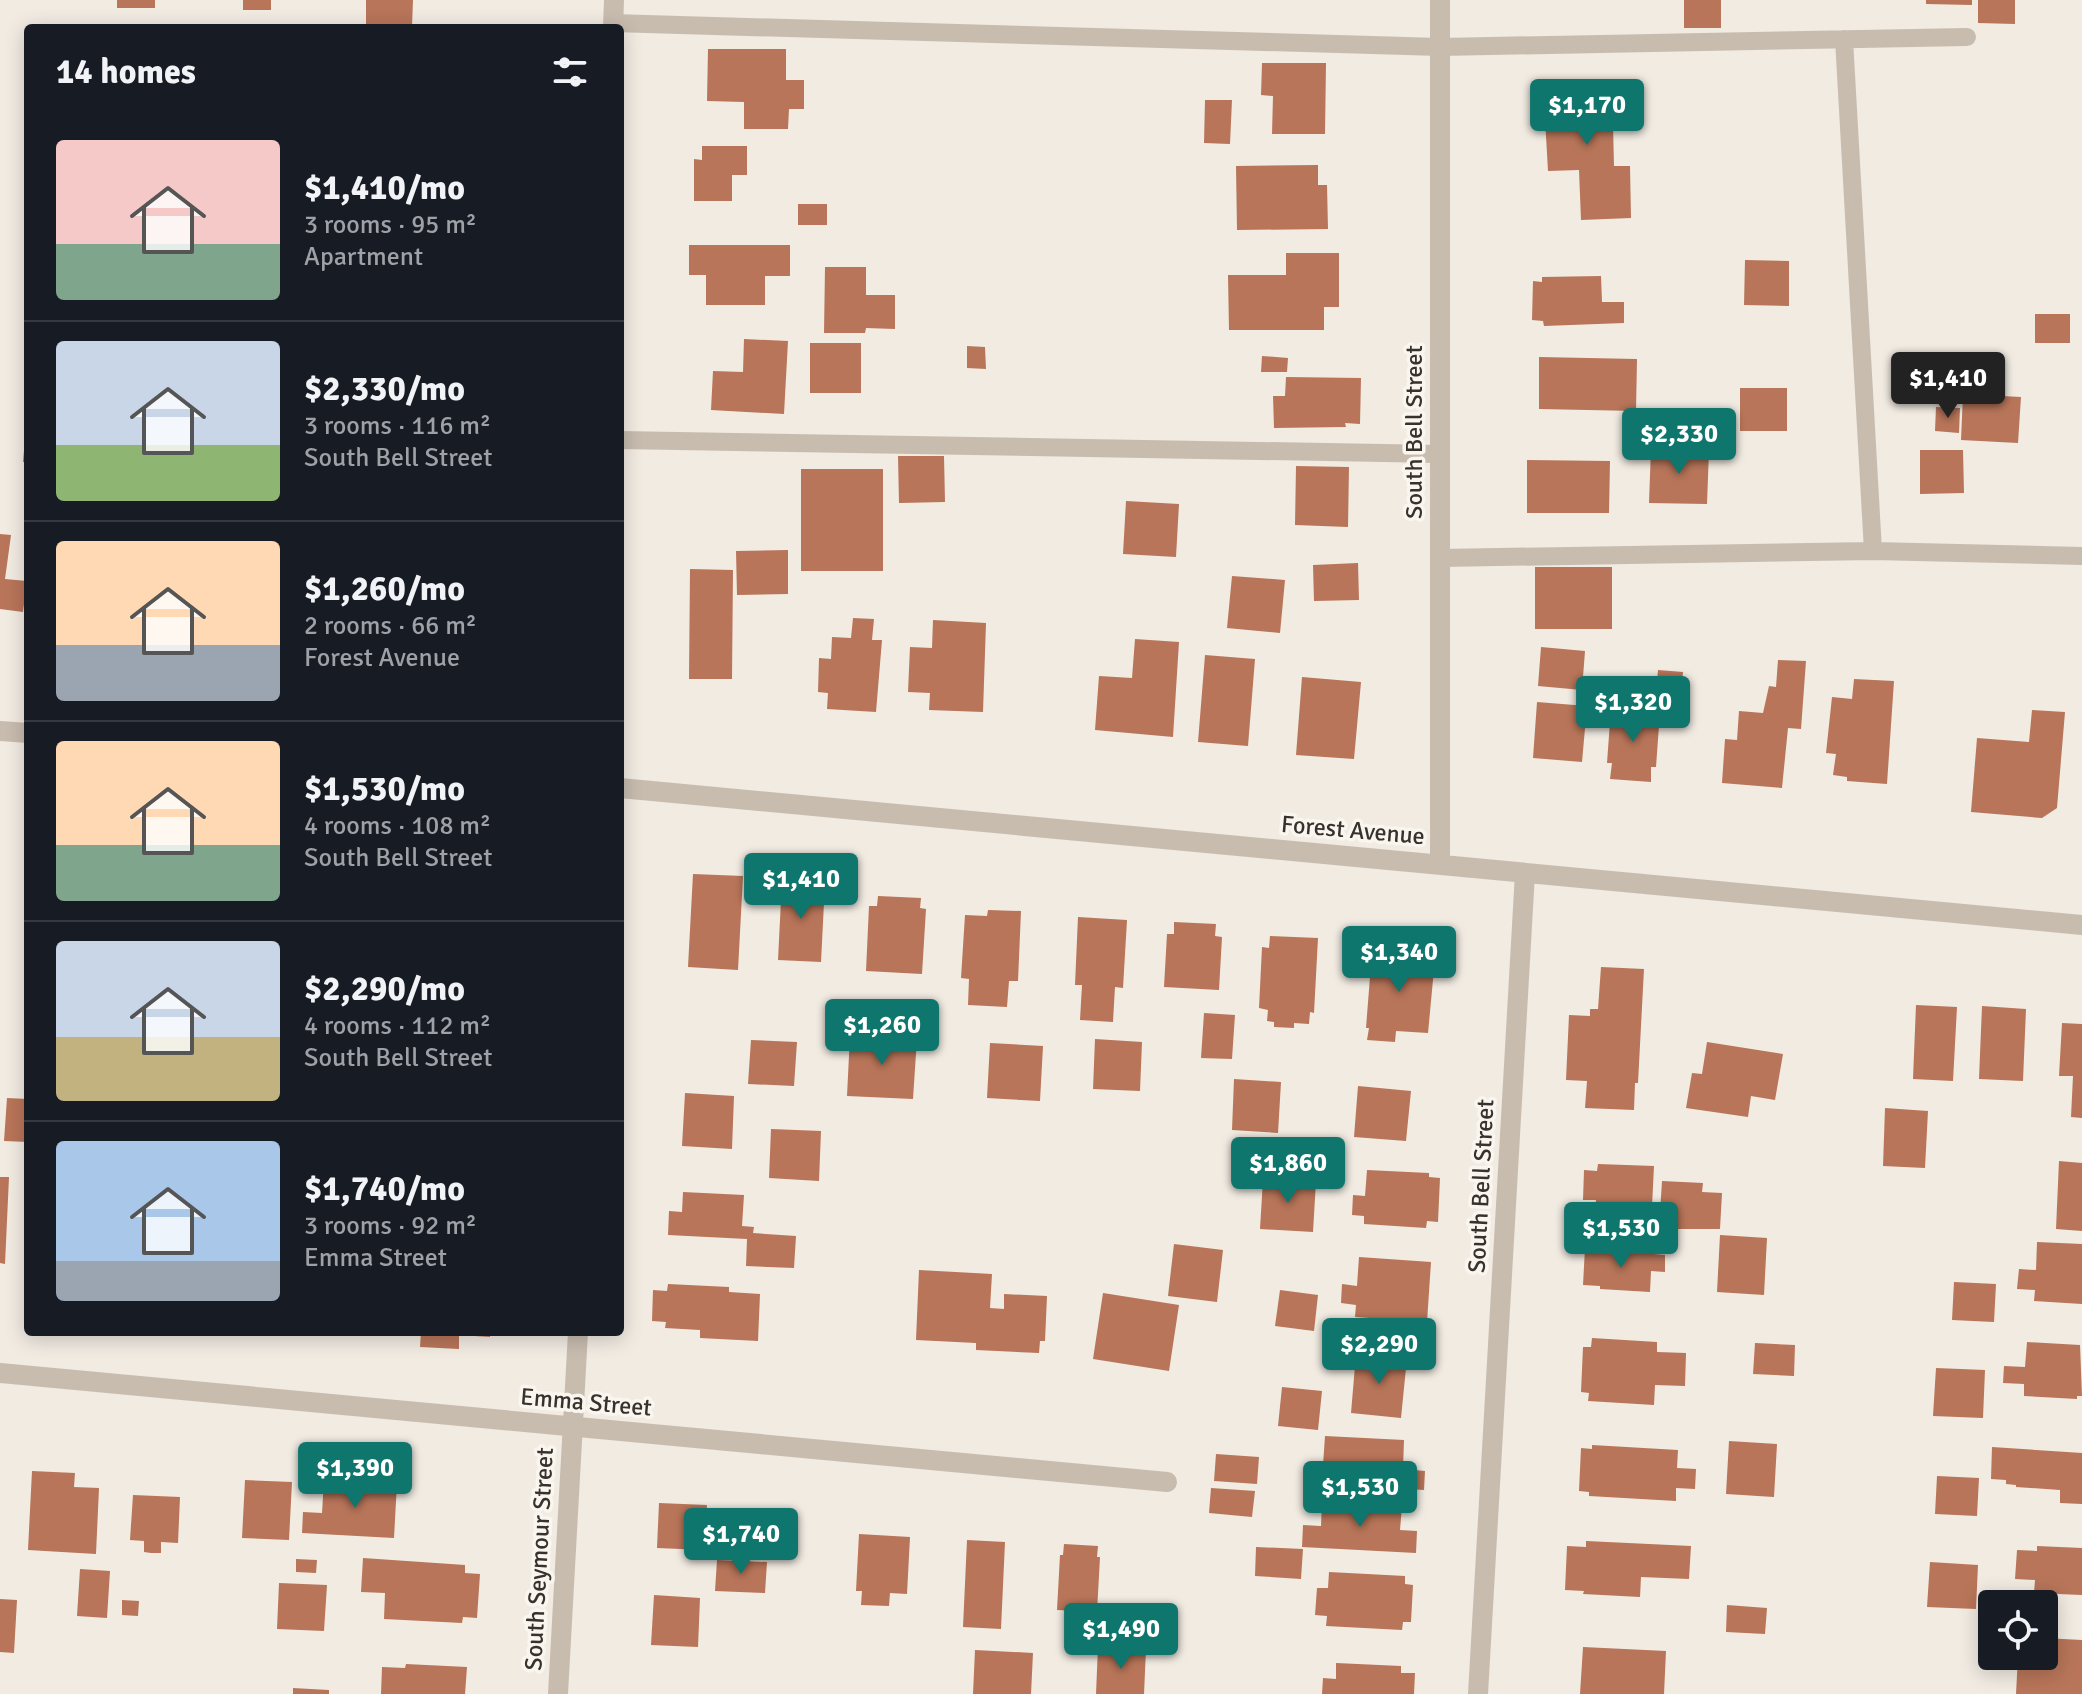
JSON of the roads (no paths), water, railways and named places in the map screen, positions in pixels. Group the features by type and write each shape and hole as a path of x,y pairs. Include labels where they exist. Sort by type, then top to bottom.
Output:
{"street":[{"path":"613,24 614,0"},
{"name":"South Bell Street","path":"1440,0 1440,865"},
{"path":"0,731 24,733"},
{"name":"Forest Avenue","path":"624,788 2082,925"},
{"name":"South Bell Street","path":"1478,1694 1525,873"},
{"name":"South Seymour Street","path":"558,1694 578,1336"},
{"name":"Emma Street","path":"0,1373 1167,1482"}],"lane":[{"path":"624,26 1440,47 1967,37"},
{"path":"1844,39 1873,551"},
{"path":"624,440 1440,454"},
{"path":"1440,558 1873,551 2082,556"}]}
